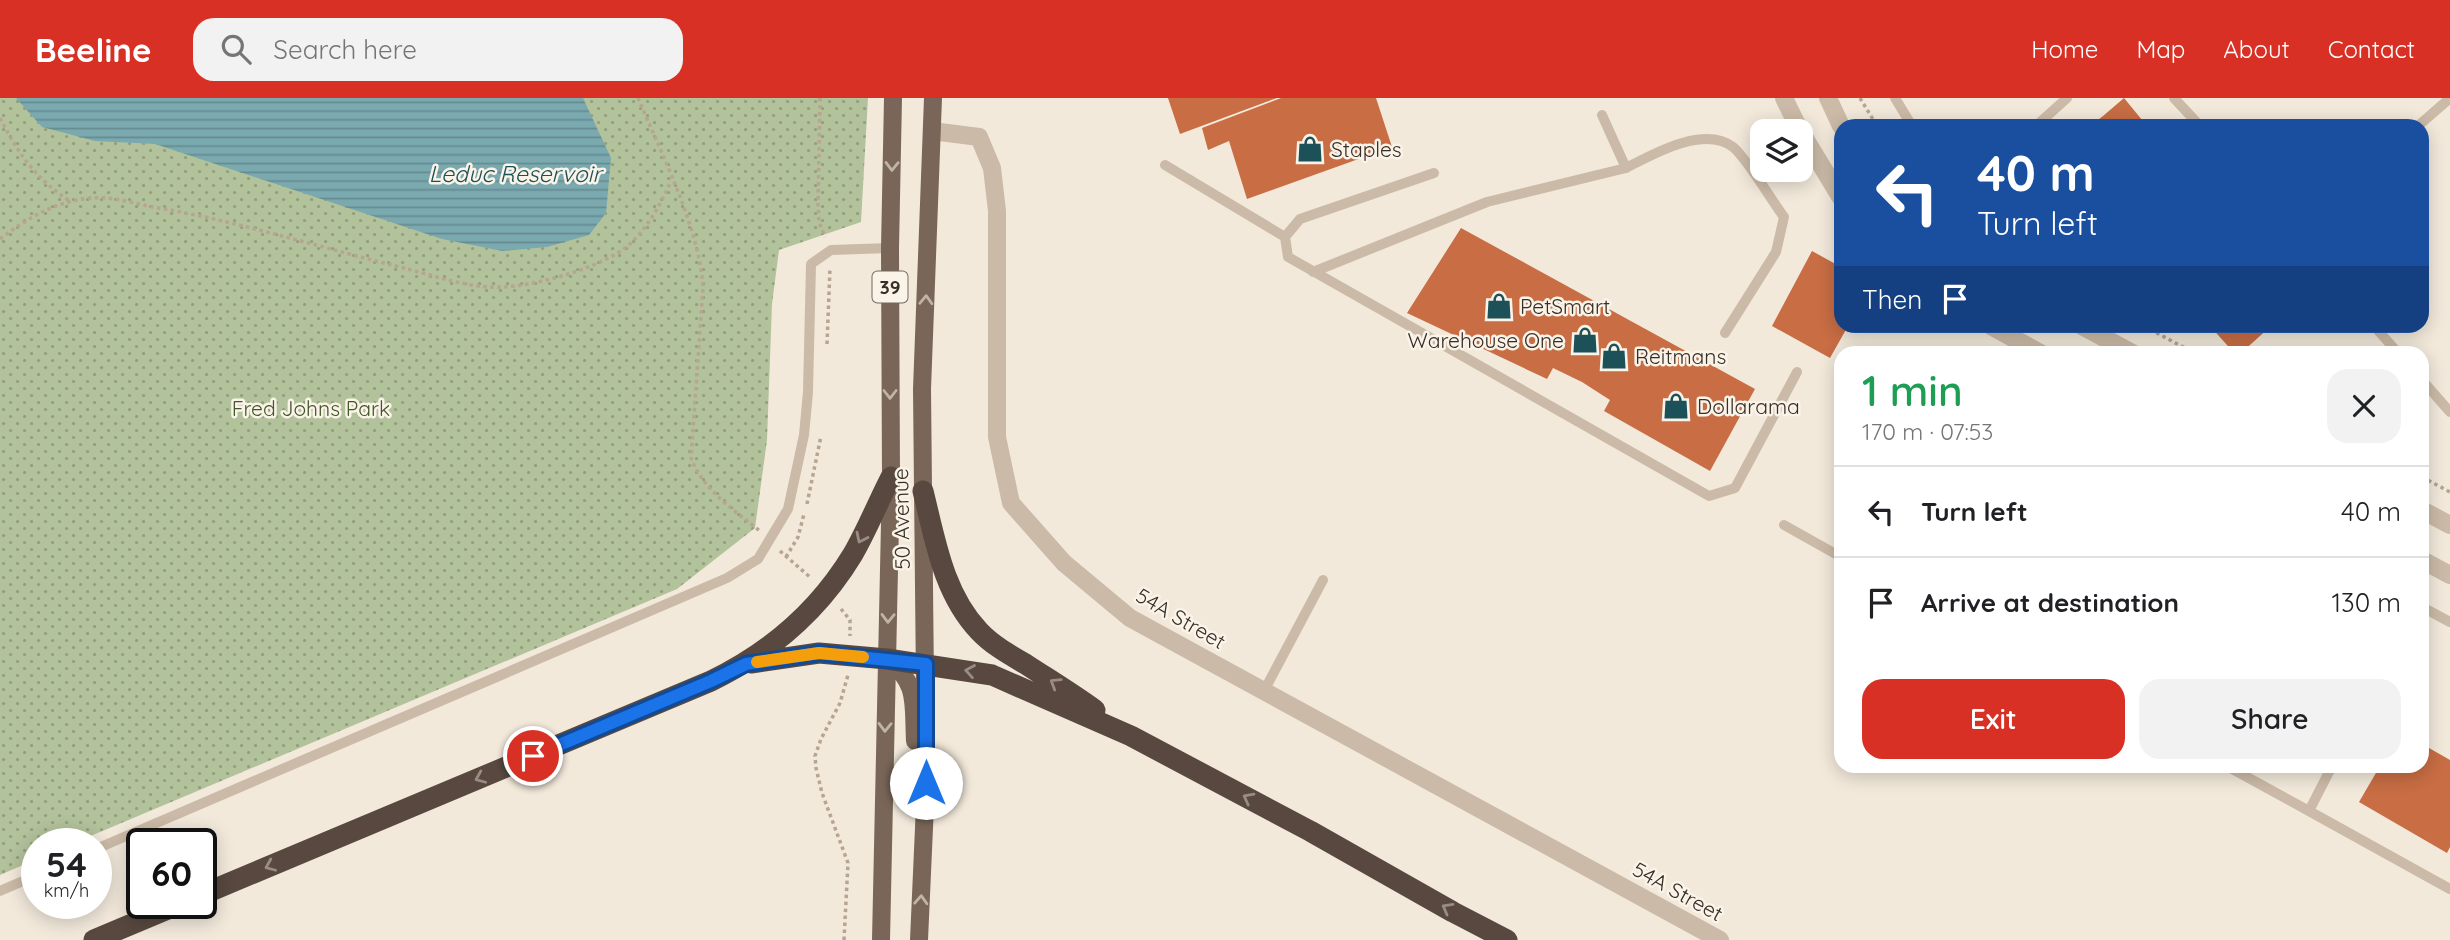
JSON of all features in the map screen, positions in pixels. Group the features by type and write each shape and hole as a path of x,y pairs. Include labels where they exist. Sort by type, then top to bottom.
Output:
{"highway":[{"path":"217,888 746,664 786,634 827,593 854,553 891,477"},
{"path":"923,491 950,586 978,631 1131,736"},
{"path":"746,664 819,653 887,659 992,675 1131,736 1507,940"},
{"path":"94,940 145,919"}],"main road":[{"name":"50 Avenue","path":"881,940 891,477 890,248 893,98"},
{"name":"50 Avenue","path":"919,940 926,783 922,389 933,98"},
{"path":"887,659 900,669 912,687 923,860"}],"street":[{"path":"1784,98 1794,119"},
{"path":"1828,98 1838,119"},
{"name":"54A Street","path":"932,131 979,137 992,168 996,211 997,437 1011,503 1064,563 1130,618 1720,940"},
{"path":"1813,152 1834,186"},
{"path":"2004,333 2027,346"},
{"path":"2095,333 2119,346"},
{"path":"2429,514 2450,525"},
{"path":"2429,564 2450,575"}],"lane":[{"path":"1895,98 1908,119"},
{"path":"2044,119 2067,98"},
{"path":"2174,98 2194,119"},
{"path":"2426,119 2450,98"},
{"path":"1602,115 1626,167"},
{"path":"1313,272 1487,202 1626,167 1665,147 1695,140 1722,140 1735,148 1784,217 1776,252 1726,333"},
{"path":"1165,165 1285,237"},
{"path":"1434,173 1300,219 1285,237 1287,257 1709,496 1735,488 1797,372"},
{"path":"112,842 727,578 758,559 788,509 804,435 808,391 811,264 831,250 890,248"},
{"path":"2429,388 2450,412"},
{"path":"1784,526 1834,553"},
{"path":"1264,691 1323,580"},
{"path":"2429,611 2450,622"},
{"path":"2240,773 2450,889"},
{"path":"2309,811 2328,773"},
{"path":"0,891 21,882"}],"path":[{"path":"638,98 672,179 702,267 703,288 691,458 695,470 706,484 827,593 850,620 848,682 815,756 822,793 848,863 844,940"},
{"path":"820,98 819,222 831,250"},
{"path":"1860,98 1873,119"},
{"path":"0,118 27,165 52,189 71,202"},
{"path":"0,239 36,214 92,198 192,213 436,276 481,286 502,287 576,271 595,264 630,244 642,231 672,179"},
{"path":"2157,333 2181,346"},
{"path":"2429,481 2450,492"}],"green space":[{"name":"Fred Johns Park","path":"0,98 868,98 861,222 779,250 772,304 767,440 755,528 677,589 110,828 21,828 21,866 0,875"}],"water":[{"name":"Leduc Reservoir","path":"16,98 583,98 611,158 606,213 589,235 547,247 502,251 442,239 155,144 95,141 42,127"}],"building":[{"path":"1168,98 1277,98 1180,134"},
{"name":"Staples","path":"1281,98 1376,98 1392,147 1247,199 1229,141 1208,150 1202,128"},
{"path":"2124,98 2141,119 2099,119"},
{"path":"1461,228 1755,389 1710,471 1604,411 1610,400 1582,382 1553,368 1547,379 1407,313"},
{"path":"1812,251 1834,263 1834,333 1844,333 1837,346 1834,346 1830,358 1772,326"},
{"path":"2216,333 2263,333 2249,346 2228,346"},
{"path":"2429,748 2450,760 2450,847 2447,853 2359,802 2376,773 2429,773"}],"slow traffic":[{"path":"757,662 819,653 863,657"}],"place":[{"name":"Staples","path":"1310,149"},
{"name":"PetSmart","path":"1499,306"},
{"name":"Warehouse One","path":"1585,340"},
{"name":"Reitmans","path":"1614,356"},
{"name":"Dollarama","path":"1676,406"}],"route":[{"path":"533,756 746,664 819,653 926,664 926,783"}]}
